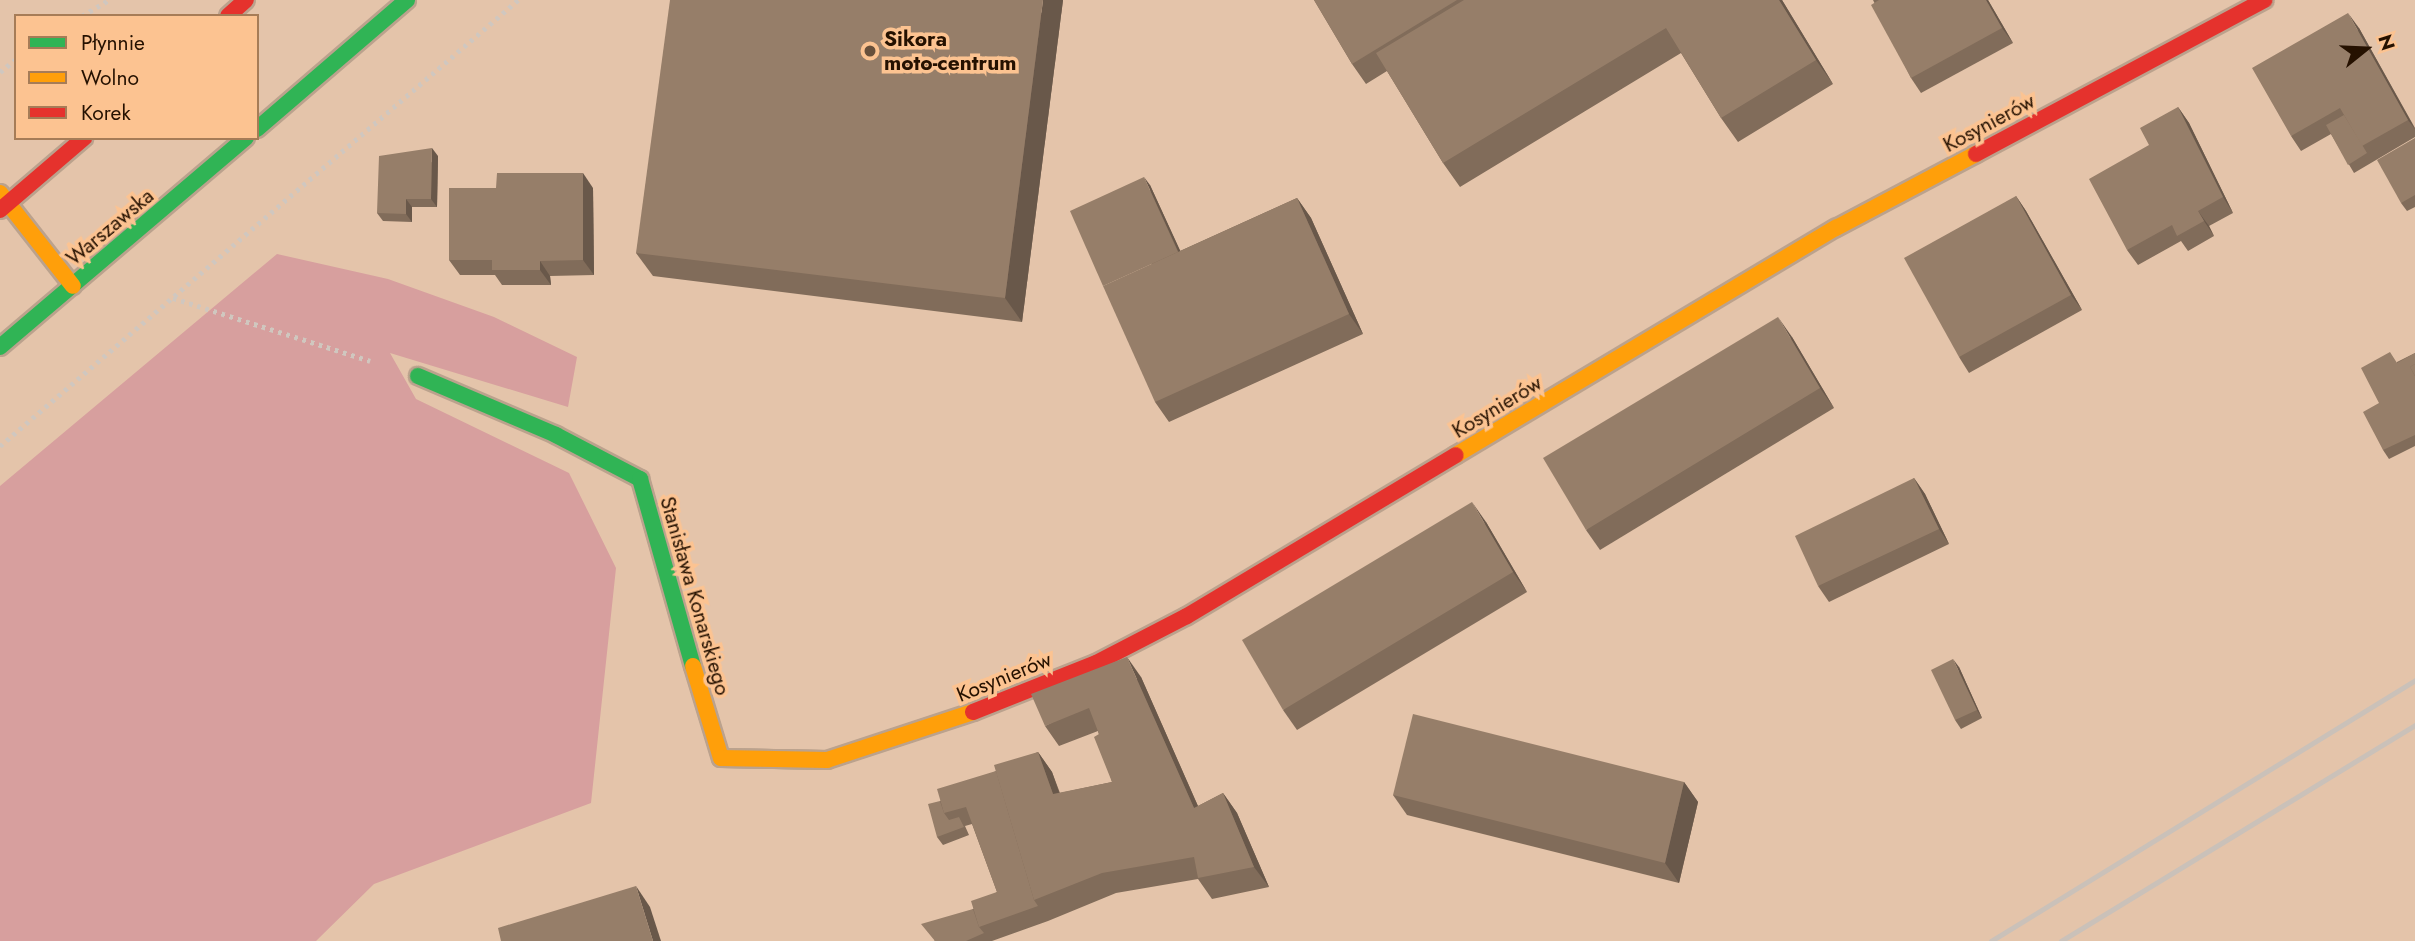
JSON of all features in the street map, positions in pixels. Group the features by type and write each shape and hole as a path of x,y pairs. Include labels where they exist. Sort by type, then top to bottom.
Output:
{"street":[{"path":"230,14 246,0"},
{"path":"259,127 407,0"},
{"name":"Kosynierów","path":"721,758 827,760 926,731 1096,663 1187,616 1836,228 2265,0"},
{"path":"73,286 2,202 81,140"},
{"name":"Warszawska","path":"0,347 244,140"},
{"name":"Stanisława Konarskiego","path":"418,376 556,435 640,479 657,553 721,758"}],"path":[{"path":"85,14 109,0"},
{"path":"0,446 518,0"},
{"path":"0,72 14,61"},
{"path":"173,298 418,376"}],"shaded area":[{"path":"277,254 388,279 494,317 577,357 568,407 390,353 416,399 569,473 616,568 591,803 374,884 316,941 0,941 0,486"}],"building":[{"path":"670,0 1043,0 1005,298 636,253"},
{"path":"1314,0 1457,0 1352,64"},
{"path":"1464,0 1779,0 1816,60 1721,118 1666,28 1443,163 1376,53"},
{"path":"1879,0 1986,0 2002,28 1911,78 1871,5"},
{"path":"2348,13 2408,120 2362,146 2340,108 2291,136 2252,68"},
{"path":"2178,107 2223,197 2198,211 2204,221 2177,236 2172,225 2127,250 2089,179 2149,145 2140,128"},
{"path":"2344,115 2367,153 2348,165 2326,125"},
{"path":"2415,138 2415,195 2401,203 2377,160"},
{"path":"432,148 431,199 406,199 406,214 377,213 379,156"},
{"path":"497,173 583,173 583,260 540,261 540,270 492,270 492,260 449,260 449,188 496,188"},
{"path":"1144,177 1178,252 1103,286 1070,211"},
{"path":"2016,196 2071,295 1959,357 1904,258"},
{"path":"1297,198 1349,314 1155,402 1103,286"},
{"path":"1778,317 1820,388 1586,530 1543,458"},
{"path":"2390,352 2397,363 2415,353 2415,364 2410,367 2415,376 2415,435 2383,450 2363,412 2379,403 2361,368"},
{"path":"1914,478 1939,529 1818,586 1795,536"},
{"path":"1472,502 1513,572 1283,710 1242,640"},
{"path":"1127,657 1194,808 1223,793 1254,867 1198,878 1194,857 1102,873 1034,900 994,765 1038,752 1053,794 1112,782 1094,737 1099,734 1089,708 1045,726 1031,694"},
{"path":"1953,659 1977,710 1955,720 1931,670"},
{"path":"1413,714 1684,782 1665,863 1393,795"},
{"path":"996,771 1038,906 979,927 971,901 997,892 966,807 944,813 937,789"},
{"path":"940,801 949,820 959,817 964,827 937,837 928,804"},
{"path":"636,886 653,941 501,941 498,928"},
{"path":"973,909 984,933 966,941 935,941 921,924"}],"railway":[{"path":"1991,941 2415,680"},
{"path":"2061,941 2415,725"}],"traffic: fast":[{"path":"259,127 407,0"},
{"path":"0,347 244,140"},
{"path":"418,376 556,435 640,479 693,666"}],"traffic: slow":[{"path":"1456,455 1836,228 1976,154"},
{"path":"0,193 73,286"},
{"path":"693,666 721,758 827,760 973,712"}],"traffic: jam":[{"path":"230,14 246,0"},
{"path":"1976,154 2265,0"},
{"path":"0,210 82,140"},
{"path":"973,712 1096,663 1187,616 1456,455"}],"place":[{"name":"Sikora moto-centrum","path":"870,51"}]}
